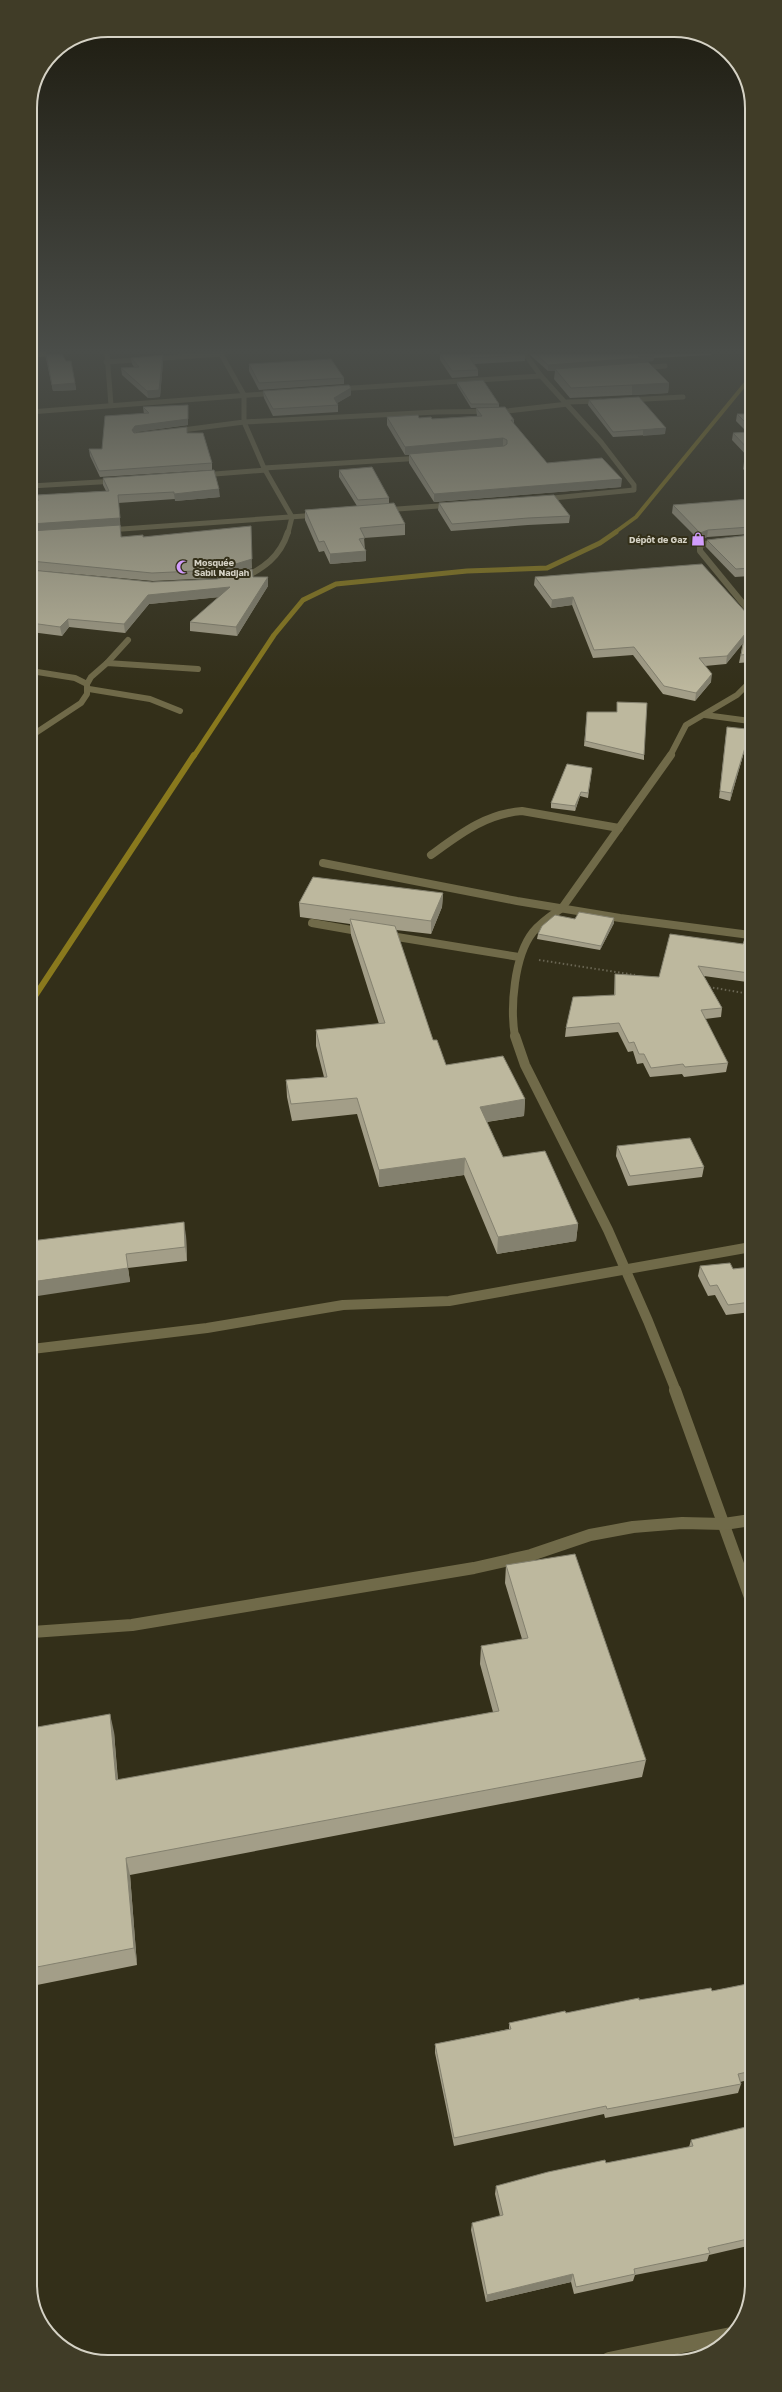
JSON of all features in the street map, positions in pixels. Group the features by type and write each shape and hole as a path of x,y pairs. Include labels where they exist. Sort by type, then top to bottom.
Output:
{"street":[{"path":"235,580 270,564 287,541 292,517 264,466"},
{"path":"195,476 312,466"},
{"path":"535,500 634,490 634,484 620,466"},
{"path":"37,486 124,480"},
{"path":"378,511 457,505"},
{"path":"100,530 323,514"},
{"path":"728,540 707,542 700,545 700,551 745,606"},
{"path":"739,599 745,598"},
{"path":"37,731 73,710 81,703 91,676 107,663 128,640"},
{"path":"107,663 198,669"},
{"path":"37,672 75,678 88,686 150,699 180,711"},
{"path":"745,687 737,695 686,725 672,754 562,908 537,925 519,957 513,1004 514,1032 522,1058 609,1231 626,1271 675,1387 745,1583"},
{"path":"705,715 745,720"},
{"path":"431,855 479,820 507,811 522,811 619,828"},
{"path":"323,863 562,908 745,934"},
{"path":"312,923 519,957"},
{"path":"37,1348 207,1328 343,1305 449,1301 577,1278 626,1271 745,1248"},
{"path":"37,1632 132,1626 474,1568 531,1555 590,1535 633,1526 682,1523 724,1524 745,1521"},
{"path":"633,2355 720,2337"}],"path":[{"path":"519,957 642,976"},
{"path":"704,986 745,993"}],"building":[{"path":"97,466 175,466 99,471"},
{"path":"416,466 609,466 622,479 434,494"},
{"path":"372,467 389,498 358,500 339,470"},
{"path":"214,470 219,489 174,494 174,492 118,495 120,518 37,524 37,495 109,491 103,478"},
{"path":"554,495 570,516 452,524 439,503"},
{"path":"745,499 745,527 708,530 700,533 673,505"},
{"path":"394,503 405,524 360,528 365,538 359,539 366,551 330,554 324,541 319,542 305,510"},
{"path":"120,525 121,537 143,535 143,537 251,526 252,559 216,570 152,573 37,562 37,531"},
{"path":"745,536 745,568 736,569 707,540"},
{"path":"702,564 745,611 745,634 727,656 699,658 712,674 696,693 664,686 634,647 594,650 573,597 552,600 535,577"},
{"path":"252,569 253,577 268,577 236,627 190,622 230,587 148,595 124,624 68,619 60,627 37,624 37,571 152,582 217,579"},
{"path":"745,634 745,655 741,655"},
{"path":"617,702 647,703 644,755 585,741 587,712 617,712"},
{"path":"727,727 745,729 745,748 731,793 720,791"},
{"path":"567,764 592,768 588,793 581,792 575,806 551,803"},
{"path":"313,877 443,893 431,921 299,903"},
{"path":"579,912 614,918 601,946 538,934 542,926 555,915 575,919"},
{"path":"350,919 395,926 433,1040 437,1040 446,1065 503,1056 525,1099 480,1107 503,1157 545,1151 578,1224 498,1237 465,1158 379,1170 357,1098 291,1104 286,1080 327,1077 316,1030 385,1023"},
{"path":"670,934 743,944 745,938 745,972 698,966 722,1008 701,1010 728,1063 685,1067 683,1064 651,1068 644,1054 639,1054 634,1042 629,1043 619,1023 566,1028 573,997 615,995 615,974 659,977"},
{"path":"690,1138 704,1167 630,1176 617,1146"},
{"path":"184,1222 185,1247 126,1254 128,1268 37,1281 37,1240"},
{"path":"730,1263 733,1269 745,1268 745,1303 728,1305 717,1285 710,1286 700,1266"},
{"path":"575,1554 646,1760 126,1858 134,1948 37,1967 37,1727 110,1714 116,1780 499,1711 481,1646 528,1638 506,1565"},
{"path":"745,1984 745,2072 738,2074 741,2084 607,2109 606,2106 454,2138 435,2044 511,2029 509,2023 565,2011 566,2013 639,1998 639,2000 711,1988 712,1991"},
{"path":"745,2127 745,2240 708,2248 710,2253 634,2269 635,2274 576,2287 573,2274 487,2295 472,2223 503,2215 496,2186 548,2172 605,2160 606,2163 693,2146 691,2140"}],"waterway":[{"path":"614,533 636,517 678,466"},
{"path":"194,756 274,635 303,600 336,584 467,571 547,568 600,543 616,532"},
{"path":"37,993 194,755"}],"place":[{"name":"Dépôt de Gaz","path":"698,539"},
{"name":"Mosquée Sabil Nadjah","path":"183,567"}]}
